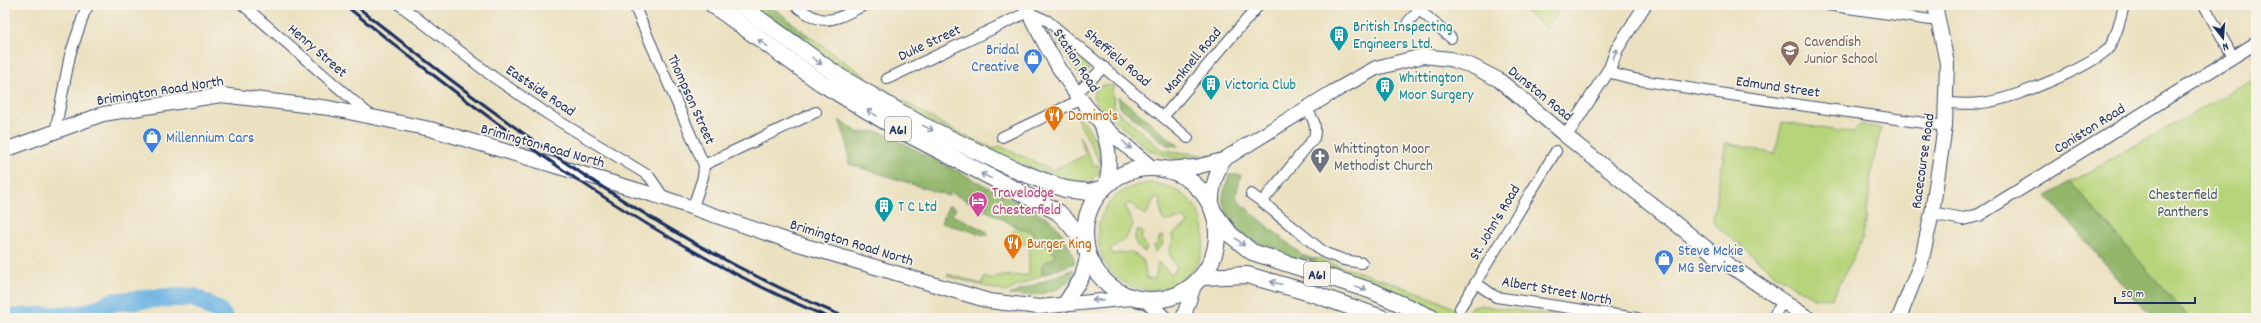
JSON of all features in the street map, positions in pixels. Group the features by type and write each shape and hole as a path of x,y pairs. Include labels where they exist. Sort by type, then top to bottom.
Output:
{"highway":[{"name":"A61","path":"713,5 822,83 898,129 1058,212 1069,223 1087,249"},
{"name":"A61","path":"740,5 840,77 922,125 1018,171 1065,189 1089,192 1104,186"},
{"path":"1157,168 1181,175 1197,186 1205,194 1213,211 1217,225 1217,244 1212,261 1198,281 1182,294 1170,298 1139,299 1117,292 1098,274 1087,249 1085,224 1092,205 1104,186 1134,170 1157,168"},
{"name":"A61","path":"1213,211 1231,235 1252,252 1372,291 1432,318"},
{"name":"A61","path":"1198,281 1247,275 1314,294 1382,318"}],"main road":[{"name":"Racecourse Road","path":"1899,318 1921,263 1932,213 1945,126 1947,103 1947,63 1935,5"},
{"name":"Station Road","path":"1026,9 1057,63 1101,123 1157,168"},
{"name":"Dunston Road","path":"1157,168 1196,167 1223,160 1376,68 1423,56 1450,59 1472,66 1500,80 1566,136 1720,259 1808,318"},
{"name":"Brimington Road North","path":"5,150 103,114 221,95 329,108 430,129 664,198 792,242 989,301 1039,306 1139,299"},
{"name":"Station Road","path":"1101,123 1110,152 1110,168 1104,186"},
{"path":"1213,211 1211,194 1214,179 1223,160"},
{"path":"1065,303 1082,277 1087,249"},
{"path":"1183,318 1198,281"},
{"path":"1139,299 1164,318"}],"street":[{"path":"55,132 70,55 85,11 89,5"},
{"name":"Henry Street","path":"243,5 372,118"},
{"name":"Eastside Road","path":"400,5 492,76 549,115 649,176 664,198"},
{"name":"Thompson Street","path":"634,5 704,165 703,177 693,207"},
{"path":"795,5 814,19 826,21 864,5"},
{"name":"Manknell Road","path":"1163,117 1259,5"},
{"path":"1566,136 1607,72 1617,49 1645,5"},
{"path":"1826,5 1938,21"},
{"path":"1947,103 1981,104 2027,91 2075,69 2108,50 2122,17 2124,5"},
{"path":"2204,5 2233,57"},
{"path":"1408,22 1416,8 1451,38"},
{"name":"Sheffield Road","path":"1026,9 1048,20 1188,138"},
{"name":"Duke Street","path":"887,79 1026,9"},
{"name":"Coniston Road","path":"1932,213 1963,219 1979,215 2256,43"},
{"path":"1002,137 1080,96 1104,67"},
{"name":"Edmund Street","path":"1607,72 1634,79 1945,126"},
{"path":"1262,202 1314,138 1316,129 1313,118 1306,109"},
{"path":"704,165 816,112"},
{"name":"St. John's Road","path":"1460,308 1556,151"},
{"path":"1252,194 1325,253 1344,260 1362,263"},
{"name":"Albert Street North","path":"1476,283 1496,297 1637,318"},
{"path":"1772,318 1784,301"}],"green space":[{"path":"747,5 756,6 764,10 792,32 809,36 898,98 945,126 969,138 994,149 1000,146 1052,170 1086,155 1079,136 1094,166 1097,164 1100,172 1091,180 1079,183 994,156 876,93"},
{"path":"758,5 770,5 809,36 788,30"},
{"path":"1518,5 1562,5 1546,29"},
{"path":"1052,34 1088,61 1089,70 1079,76"},
{"name":"Chesterfield Panthers","path":"2256,78 2256,318 2189,318 2070,182"},
{"path":"1103,85 1115,86 1112,90 1115,109 1162,150 1203,155 1189,159 1173,158 1150,151 1097,105 1093,96 1095,89"},
{"path":"1118,96 1179,146 1167,145 1120,107"},
{"path":"1078,116 1082,118 1099,145 1102,166 1077,119"},
{"path":"839,120 859,133 872,131 883,133 1048,218 1065,238 1075,263 1042,275 1042,264 1054,258 1055,255 1048,245 1032,236 1033,232 1019,228 950,192 949,196 849,164 847,142"},
{"path":"1782,122 1853,133 1860,124 1881,128 1872,167 1866,221 1861,243 1832,299 1814,298 1777,276 1714,224 1713,216 1726,143 1775,154"},
{"path":"1229,175 1241,175 1236,195 1238,201 1302,255 1316,260 1291,259 1267,251 1248,239 1239,231 1226,212 1223,202"},
{"path":"2070,182 2189,318 2152,318 2138,302 2047,196"},
{"path":"1152,183 1177,191 1194,206 1203,224 1204,244 1197,263 1185,278 1166,288 1142,289 1127,284 1115,276 1106,264 1100,250 1098,236 1100,221 1106,208 1116,196 1133,186","holes":["1154,198 1160,199 1162,219 1165,221 1185,218 1188,224 1172,234 1173,241 1169,252 1177,269 1171,274 1158,262 1155,279 1147,279 1143,260 1131,252 1112,254 1110,249 1126,238 1133,225 1125,206 1130,203 1146,216"]},
{"path":"949,205 956,209 952,215 988,232 988,236 941,223"},
{"path":"1016,226 1033,232 1032,236 1048,245 1055,255 1054,258 1041,268 1042,275 1006,292 947,276 948,274 982,284 984,277 992,280 997,276 1029,275 1029,244 1018,244 1017,240 1008,240"},
{"path":"1138,229 1143,233 1141,240 1147,247 1145,252 1139,248 1135,240"},
{"path":"1164,236 1162,246 1155,252 1153,247 1158,243 1159,237"},
{"path":"1289,258 1315,260 1315,258 1375,277 1434,299 1471,318 1448,318 1429,309"},
{"path":"1074,270 1071,278 1065,285 1057,289 1037,294 1009,295"},
{"path":"1481,305 1575,318 1487,318 1469,310 1472,306"}],"waterway":[{"path":"6,318 86,314 113,302 193,297 219,311 224,318"}],"railway":[{"path":"345,5 459,95 517,138 577,179 700,255 764,288 830,318"},
{"path":"355,5 471,95 590,179 715,255 780,288 847,318"}],"place":[{"name":"British Inspecting Engineers Ltd.","path":"1339,52"},
{"name":"Cavendish Junior School","path":"1790,67"},
{"name":"Bridal Creative","path":"1033,75"},
{"name":"Victoria Club","path":"1211,101"},
{"name":"Whittington Moor Surgery","path":"1385,103"},
{"name":"Domino's","path":"1054,132"},
{"name":"Millennium Cars","path":"152,154"},
{"name":"Whittington Moor Methodist Church","path":"1320,174"},
{"name":"Travelodge Chesterfield","path":"978,218"},
{"name":"T C Ltd","path":"884,223"},
{"name":"Burger King","path":"1013,260"},
{"name":"Steve Mckie MG Services","path":"1664,276"}]}
